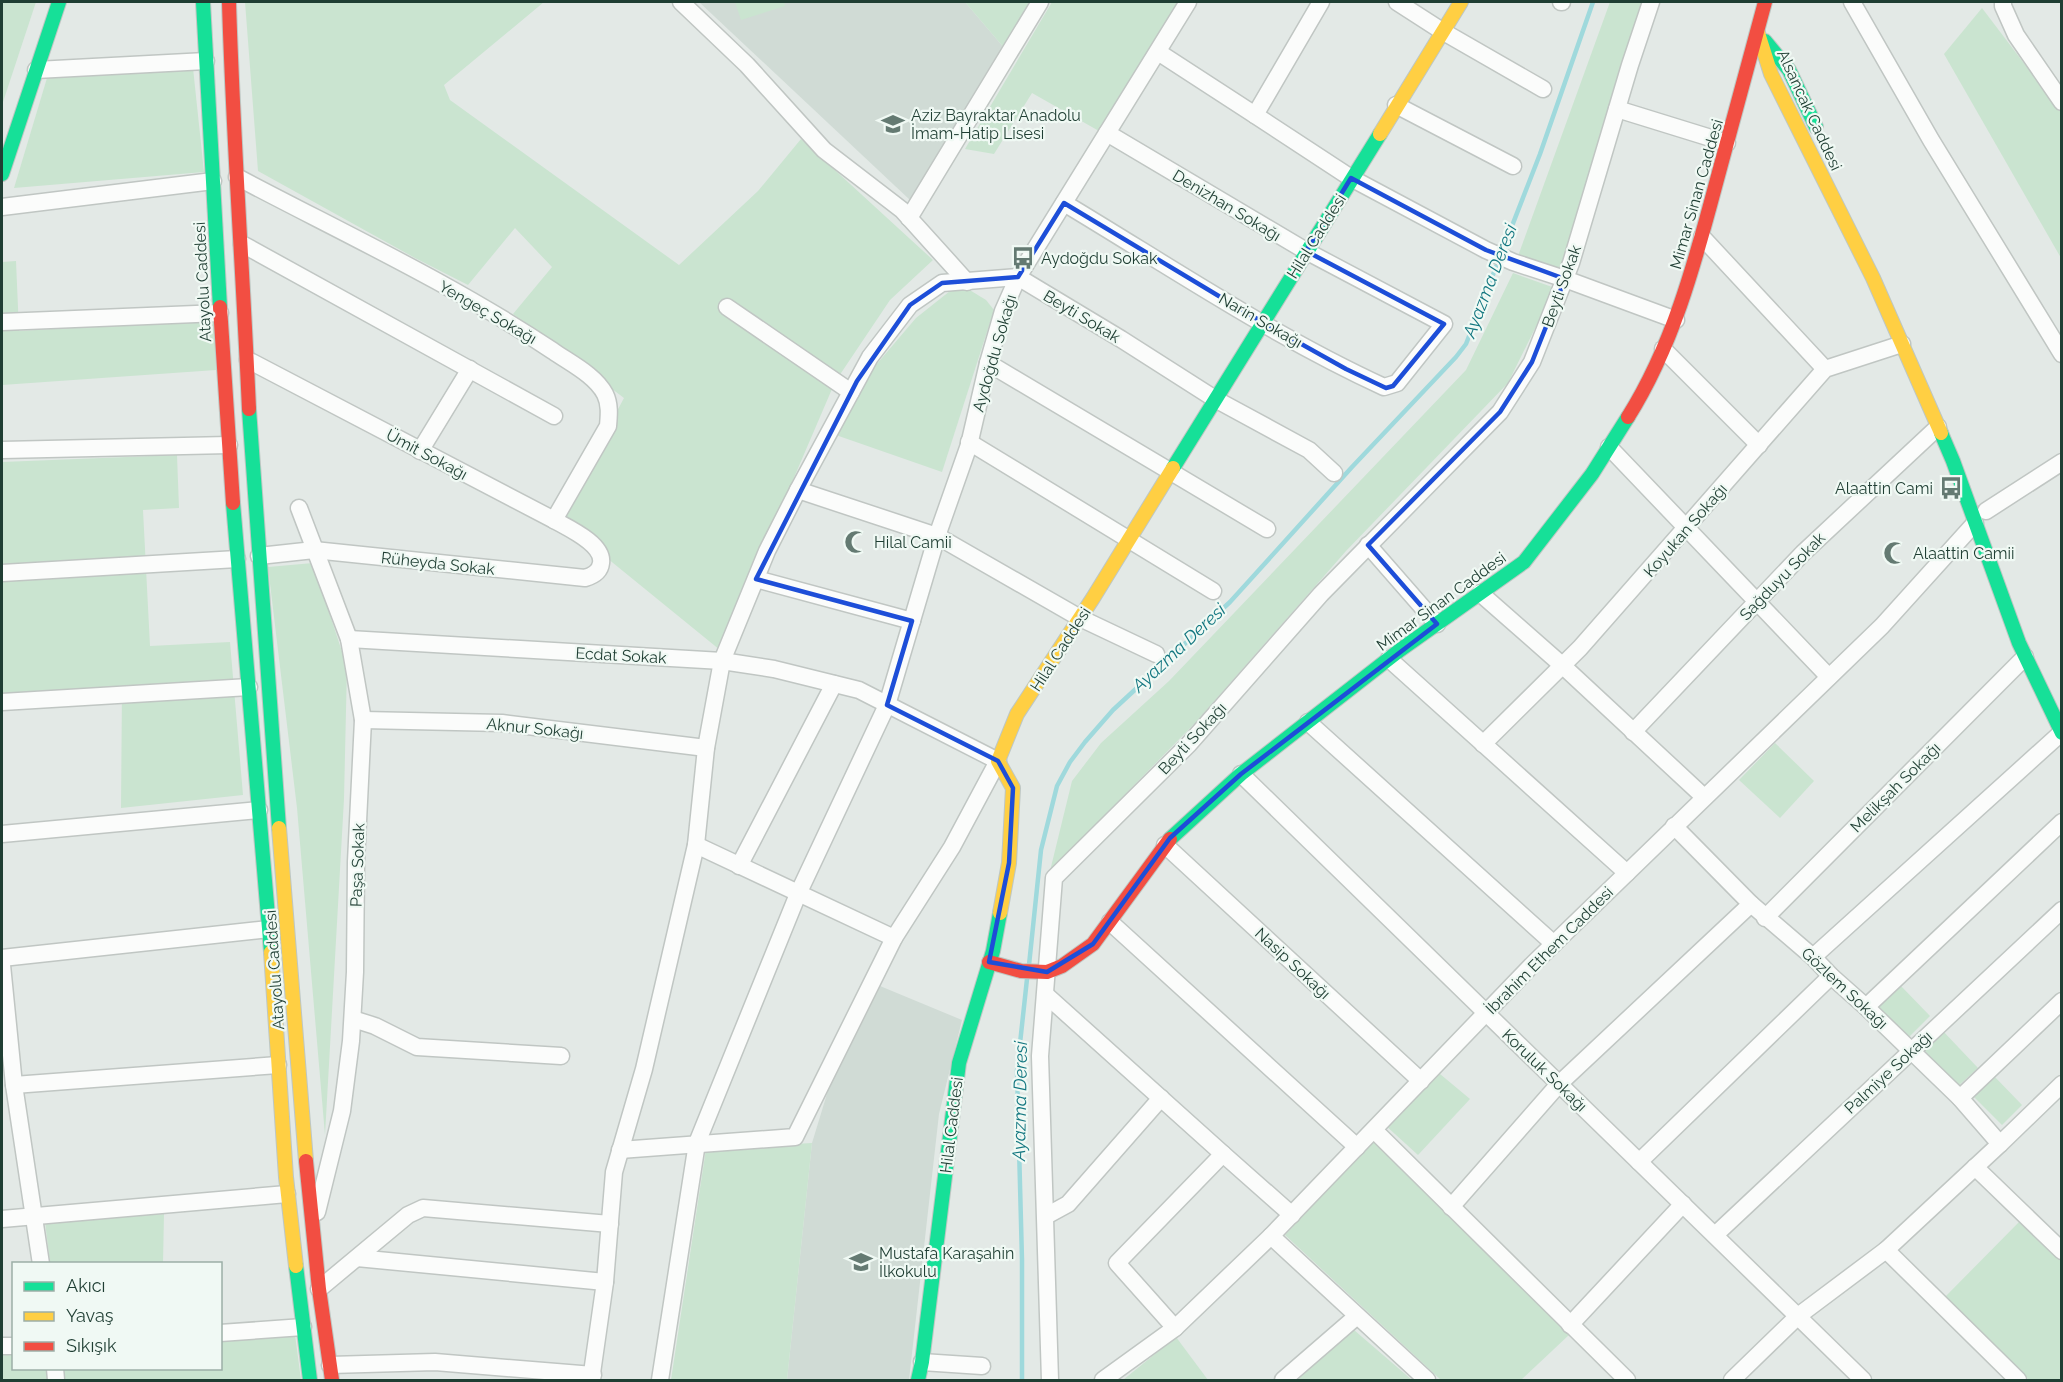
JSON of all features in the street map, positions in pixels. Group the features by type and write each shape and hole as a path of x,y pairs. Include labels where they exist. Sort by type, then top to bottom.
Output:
{"street":[{"path":"2,174 59,2"},
{"name":"Atayolu Caddesi","path":"203,2 220,312 237,559 269,929 287,1194 310,1380"},
{"name":"Atayolu Caddesi","path":"229,2 232,113 242,244 251,443 299,1094 319,1288 331,1373"},
{"path":"681,2 747,66 824,150 902,210 967,282"},
{"path":"909,218 1040,2"},
{"name":"Aydoğdu Sokağı","path":"660,1380 697,1143 798,894 887,705 937,536 969,442 987,363 1003,311 1018,277 1188,2"},
{"path":"1255,115 1321,2"},
{"path":"1397,2 1442,31 1543,89"},
{"name":"Hilal Caddesi","path":"918,1380 959,1063 989,962 1009,863 1013,788 998,761 1017,714 1129,540 1461,2"},
{"name":"Beyti Sokak","path":"1388,524 1500,412 1532,362 1565,279 1651,2"},
{"name":"Mimar Sinan Caddesi","path":"1042,972 1062,966 1093,944 1170,838 1241,774 1389,659 1524,562 1592,474 1643,393 1676,320 1702,237 1765,2"},
{"path":"1852,2 1931,140 2061,354"},
{"path":"2001,3 2016,35 2061,102"},
{"name":"Alsancak Caddesi","path":"1758,33 1789,70 1824,144"},
{"name":"Alsancak Caddesi","path":"1758,33 1771,74 1873,278 1953,460 1984,519"},
{"path":"1158,52 1351,178 1486,250 1513,262 1676,320"},
{"path":"36,70 206,61"},
{"path":"1396,105 1513,166"},
{"path":"1617,109 1727,143"},
{"name":"Denizhan Sokağı","path":"1107,133 1306,251 1444,324"},
{"name":"Yengeç Sokağı","path":"237,177 460,295 534,339 588,375 605,394 609,409 608,426 554,520"},
{"path":"2,207 213,181"},
{"name":"Narin Sokağı","path":"1064,203 1262,322 1346,369 1388,387 1397,383 1444,324"},
{"path":"1702,237 1825,369 1902,344"},
{"path":"1870,241 1895,294"},
{"path":"242,244 554,416"},
{"path":"331,1373 435,1362 592,1378 605,1282 614,1172 644,1069 696,845 706,748 722,661 767,551 798,490 870,357 910,305 942,283 1018,277"},
{"name":"Beyti Sokak","path":"1018,277 1215,399 1309,450 1334,473"},
{"path":"727,306 851,392"},
{"path":"2,322 220,312"},
{"path":"1663,349 1759,445"},
{"name":"Ümit Sokağı","path":"248,360 554,520 597,548 601,555"},
{"path":"987,363 1267,529"},
{"path":"420,451 470,369"},
{"name":"Koyukan Sokağı","path":"1483,744 1563,666 1825,369"},
{"name":"Alsancak Caddesi","path":"1946,410 1978,489 1984,519 2025,657 2061,733"},
{"name":"Sağduyu Sokak","path":"1633,732 1803,553 1938,427"},
{"path":"969,442 1213,591"},
{"path":"2,450 230,445"},
{"path":"1609,447 1830,677"},
{"name":"İbrahim Ethem Caddesi","path":"1103,1380 1175,1328 1292,1215 1554,944 1882,626 1984,519 2061,462"},
{"path":"798,490 937,536 1080,618 1156,654"},
{"name":"Paşa Sokak","path":"299,508 349,639 363,720 356,862 353,1019 342,1111 313,1228"},
{"name":"Beyti Sokağı","path":"1050,1380 1040,1056 1046,995 1042,972 1054,878 1189,744 1321,594 1388,524"},
{"path":"1368,545 1437,624"},
{"name":"Rüheyda Sokak","path":"259,556 314,550 585,579 593,576 599,569 601,555"},
{"path":"2,573 259,556"},
{"path":"756,579 912,621"},
{"path":"1480,593 1563,666 1704,797"},
{"name":"Ecdat Sokak","path":"349,639 722,661 774,669 859,690 998,761"},
{"path":"2033,640 2061,700"},
{"name":"Melikşah Sokağı","path":"1765,918 2025,657"},
{"path":"1389,659 1627,873"},
{"path":"739,866 834,684"},
{"path":"2,702 249,687"},
{"name":"Aknur Sokağı","path":"363,720 502,723 706,748"},
{"path":"1308,722 1554,944"},
{"path":"1813,957 2061,733"},
{"path":"620,1150 795,1137 894,938 952,847 998,761"},
{"name":"Koruluk Sokağı","path":"1241,774 1863,1380"},
{"path":"2,834 259,810"},
{"path":"1866,1007 2061,822"},
{"name":"Gözlem Sokağı","path":"1674,826 1765,918 1813,957 1960,1098 2000,1144"},
{"path":"696,845 894,938"},
{"name":"Nasip Sokağı","path":"1165,845 1421,1081"},
{"path":"1451,1207 1559,1084 1751,904"},
{"name":"Palmiye Sokağı","path":"1715,1235 2061,910"},
{"path":"1110,922 1357,1147"},
{"path":"2,958 269,929"},
{"path":"989,962 1021,971 1042,972"},
{"path":"2,965 14,1085 41,1262"},
{"path":"1639,1162 1831,976"},
{"path":"1046,995 1292,1215"},
{"path":"1960,1098 2061,1001"},
{"path":"353,1019 375,1026 417,1047 561,1056"},
{"path":"14,1085 278,1065"},
{"path":"1733,1380 1798,1316 1886,1250 2061,1084"},
{"path":"1046,1216 1068,1204 1161,1098"},
{"path":"1374,1130 1627,1380"},
{"path":"1175,1328 1117,1263 1223,1154"},
{"path":"1975,1167 2061,1251"},
{"path":"2,1219 287,1194"},
{"path":"1570,1325 1683,1204"},
{"path":"319,1288 408,1215 423,1208 610,1224"},
{"path":"1271,1236 1427,1380"},
{"path":"1886,1250 2018,1380"},
{"path":"357,1258 605,1282"},
{"path":"1283,1380 1357,1316"},
{"path":"222,1333 303,1327"},
{"path":"922,1362 982,1366"}],"highlighted area":[{"path":"1351,178 1486,250 1565,279 1532,362 1500,412 1368,545 1437,624 1241,774 1170,838 1093,944 1047,972 989,962 1009,863 1013,788 998,761 887,705 912,621 756,579 857,381 910,305 942,283 1018,277 1064,203 1262,322 1346,369 1386,388 1393,386 1444,324 1306,251"}],"shaded area":[{"name":"Aziz Bayraktar Anadolu İmam-Hatip Lisesi","path":"699,2 965,2 1005,49 910,200"},
{"name":"Mustafa Karaşahin İlkokulu","path":"880,986 962,1020 939,1114 909,1380 787,1380 812,1143 830,1084"}],"green space":[{"path":"2,2 36,2 2,105"},
{"path":"245,2 544,2 444,85 450,100 679,265 758,191 801,139 933,260 890,300 835,382 720,650 559,519 624,398 513,314 552,267 515,228 468,285 258,171"},
{"path":"735,2 784,2 785,6 741,20"},
{"path":"965,2 1030,2 1005,49"},
{"path":"1052,2 1179,2 1099,131 1032,93 994,154 965,149"},
{"path":"1610,2 1650,2 1565,273 1518,256"},
{"path":"1982,8 2061,112 2061,258 1944,54"},
{"path":"193,68 204,172 14,188 47,78"},
{"path":"16,261 19,331 214,319 216,370 2,385 2,262"},
{"path":"1513,273 1555,288 1508,383 1346,551 1196,722 1050,871 1072,781 1101,743 1169,681 1466,370"},
{"path":"968,289 986,300 994,310 942,472 833,434 876,365 916,318 950,291"},
{"path":"177,455 179,508 143,510 150,646 230,642 243,795 121,808 122,688 2,697 2,462"},
{"path":"313,563 347,667 344,799 325,1135 297,808 268,567"},
{"path":"1775,743 1814,781 1780,818 1739,780"},
{"path":"1899,984 1930,1016 1909,1037 1877,1005"},
{"path":"1941,1029 1978,1068 1958,1086 1922,1048"},
{"path":"1434,1069 1470,1099 1418,1155 1384,1124"},
{"path":"1992,1074 2022,1105 2002,1125 1971,1094"},
{"path":"1376,1138 1570,1334 1521,1380 1441,1380 1285,1235"},
{"path":"812,1143 787,1380 671,1380 706,1149"},
{"path":"164,1214 163,1262 50,1262 45,1222"},
{"path":"2020,1221 2061,1261 2061,1380 2029,1380 1943,1299"},
{"path":"294,1327 301,1380 2,1380 2,1349 12,1348 12,1370 222,1370 222,1334"},
{"path":"1354,1330 1412,1380 1297,1380"},
{"path":"1176,1337 1208,1380 1123,1380"}],"waterway":[{"name":"Ayazma Deresi","path":"1029,965 1041,850 1057,786 1070,762 1113,710 1230,602 1466,344 1540,154 1593,2"},
{"name":"Ayazma Deresi","path":"1022,1380 1022,1260 1017,1071 1027,979"}],"traffic: fast":[{"path":"2,174 59,2"},
{"path":"203,2 220,307"},
{"path":"1765,41 1789,70 1816,127"},
{"path":"1173,468 1380,134"},
{"path":"249,409 279,828"},
{"path":"1170,839 1241,774 1400,650 1524,562 1592,474 1628,417"},
{"path":"1941,433 2019,643 2062,733"},
{"path":"233,503 271,952"},
{"path":"918,1380 959,1063 993,951 1000,913"},
{"path":"296,1266 310,1380"}],"traffic: slow":[{"path":"1380,134 1461,2"},
{"path":"1758,33 1771,74 1873,278 1941,433"},
{"path":"1000,913 1009,863 1013,788 998,761 1017,714 1093,598 1173,468"},
{"path":"279,828 306,1161"},
{"path":"271,952 286,1177 296,1266"}],"traffic: jam":[{"path":"229,2 249,409"},
{"path":"1628,417 1657,363 1690,276 1765,2"},
{"path":"220,307 233,503"},
{"path":"989,962 1021,971 1047,972 1062,966 1093,944 1170,839"},
{"path":"306,1161 319,1289 332,1380"}],"place":[{"name":"Aziz Bayraktar Anadolu İmam-Hatip Lisesi","path":"893,124"},
{"name":"Aydoğdu Sokak","path":"1023,258"},
{"name":"Alaattin Cami","path":"1951,488"},
{"name":"Hilal Camii","path":"856,542"},
{"name":"Alaattin Camii","path":"1895,553"},
{"name":"Mustafa Karaşahin İlkokulu","path":"861,1262"}]}
